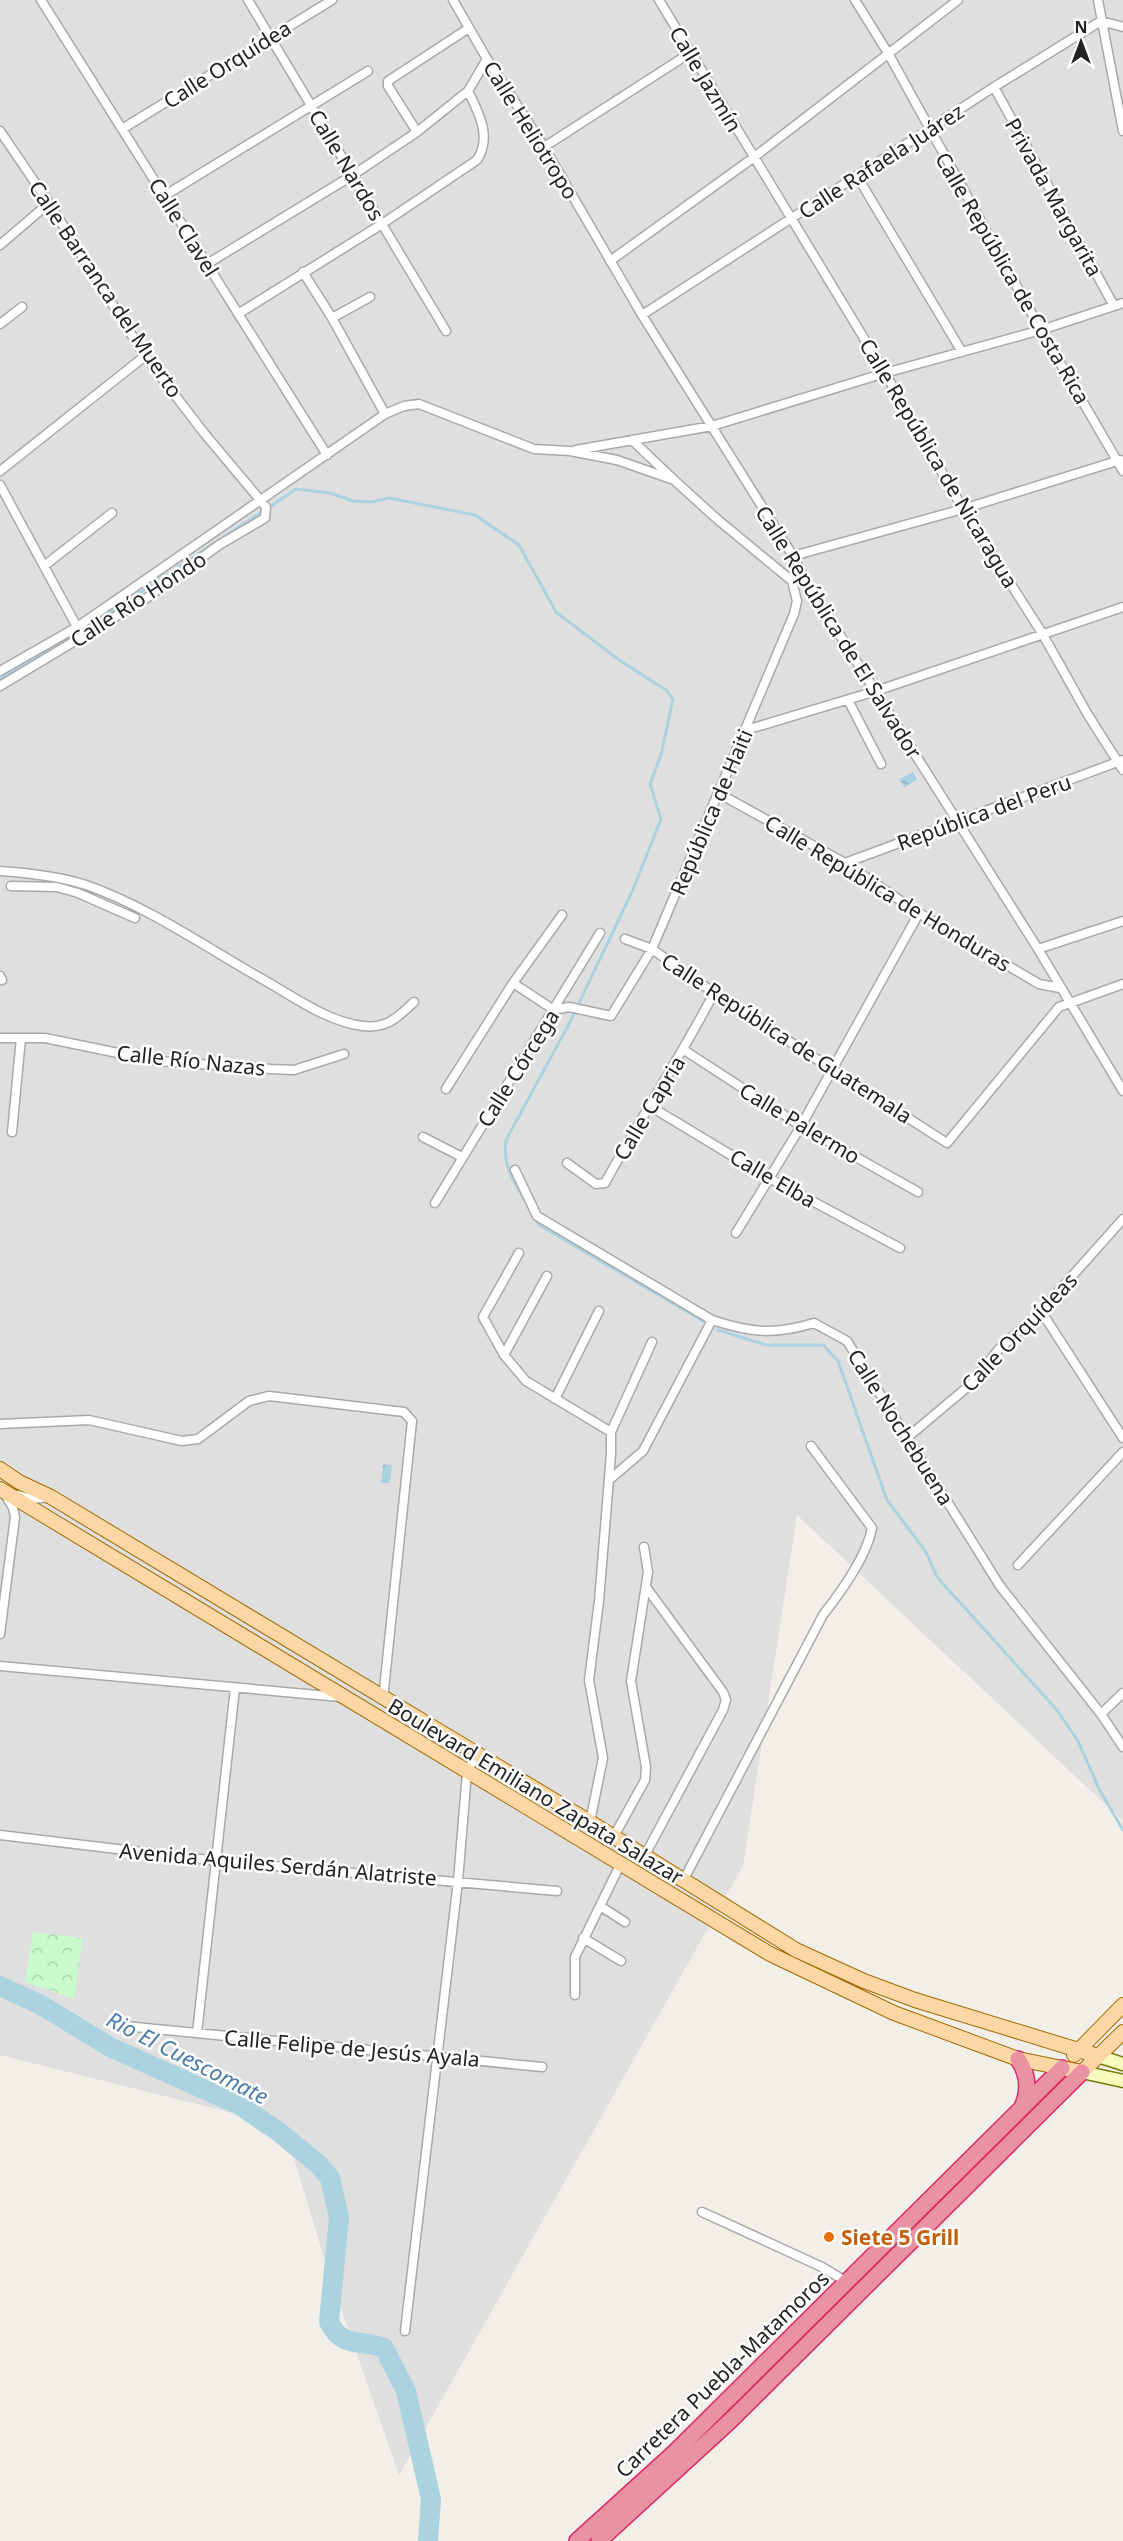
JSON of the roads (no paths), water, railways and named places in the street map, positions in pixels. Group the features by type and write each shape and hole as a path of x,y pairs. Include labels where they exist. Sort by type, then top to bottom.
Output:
{"highway":[{"path":"1013,2057 1025,2070 1028,2082 1021,2110"},
{"name":"Carretera Puebla-Matamoros","path":"577,2541 675,2452 1062,2068"},
{"name":"Carretera Puebla-Matamoros","path":"599,2541 730,2421 1082,2072"}],"main road":[{"name":"Boulevard Emiliano Zapata Salazar","path":"0,1470 51,1497 590,1822 796,1950 915,2001 1098,2056"},
{"name":"Boulevard Emiliano Zapata Salazar","path":"1,1490 466,1772 801,1971 894,2013 1013,2057 1082,2072"},
{"name":"Carretera Puebla-Matamoros","path":"1062,2068 1123,2005"},
{"path":"1013,2057 1016,2032"},
{"name":"Carretera Puebla-Matamoros","path":"1082,2072 1123,2032"}],"street":[{"name":"Calle Clavel","path":"40,0 327,455"},
{"name":"Calle Nardos","path":"248,0 446,331"},
{"name":"Calle Heliotropo","path":"453,0 487,59 544,147 610,261"},
{"name":"Calle Jazmín","path":"659,0 753,158"},
{"name":"Calle República de Costa Rica","path":"855,0 888,53 1041,330 1120,460 1123,471"},
{"path":"610,261 753,158 958,0"},
{"path":"1098,0 1123,131"},
{"name":"Calle Orquídea","path":"122,129 330,1"},
{"path":"1101,21 1123,27"},
{"name":"Calle Rafaela Juárez","path":"642,315 994,87 1101,21"},
{"path":"417,132 388,86 388,81 469,28"},
{"path":"544,147 690,53"},
{"path":"207,264 353,175 417,132 468,91 487,59"},
{"path":"164,196 368,71"},
{"name":"Privada Margarita","path":"994,87 1119,304"},
{"path":"238,314 382,224 477,160 483,152 484,133 480,115 468,91"},
{"name":"Calle Barranca del Muerto","path":"0,131 49,203 145,356 265,507"},
{"name":"Calle República de Nicaragua","path":"753,158 885,373 963,509 1042,633 1088,715 1120,761 1123,770"},
{"path":"857,176 962,352"},
{"path":"0,245 49,203"},
{"name":"Calle República de El Salvador","path":"610,261 793,556 814,594 1038,949 1123,1091"},
{"path":"303,272 332,318 385,414"},
{"path":"332,318 370,297"},
{"path":"570,451 712,426 885,373 1041,330 1119,304"},
{"path":"0,324 22,307"},
{"path":"0,471 145,356"},
{"path":"265,507 327,455 385,414 404,406 419,404 534,449 570,451 617,460 674,480"},
{"path":"632,440 717,519 792,581 801,584 804,577"},
{"path":"793,556 963,509 1120,460"},
{"path":"0,485 77,627"},
{"name":"Calle Río Hondo","path":"0,671 77,627 265,507"},
{"name":"Calle Río Hondo","path":"0,686 148,597 219,545 265,518 265,507"},
{"path":"44,566 112,513"},
{"path":"792,581 797,601"},
{"path":"797,601 805,592 814,594"},
{"name":"República de Haiti","path":"554,1010 569,1007 611,1016 652,949 746,730 794,614 797,601"},
{"path":"746,730 876,691 1123,607"},
{"path":"848,700 881,764"},
{"name":"República del Peru","path":"845,863 1120,761"},
{"name":"Calle República de Honduras","path":"718,793 845,863 919,914 1039,984 1060,988"},
{"path":"0,871 26,873 87,886 140,909 332,1017 362,1026 376,1027 389,1024 414,1002"},
{"path":"26,873 32,886"},
{"path":"11,886 57,887 78,893 135,918"},
{"path":"736,1233 801,1126 831,1068 919,914"},
{"path":"446,1089 513,983 562,915"},
{"path":"1038,949 1123,921"},
{"name":"Calle Córcega","path":"435,1203 600,933"},
{"name":"Calle República de Guatemala","path":"625,939 652,949 714,993 947,1143 1059,1007 1069,1002"},
{"path":"513,983 554,1010"},
{"path":"1069,1002 1123,984"},
{"name":"Calle Capria","path":"567,1163 596,1185 605,1183 648,1105 684,1050 714,993"},
{"name":"Calle Río Nazas","path":"0,1038 45,1038 157,1060 214,1066 294,1070 344,1054"},
{"path":"12,1132 21,1038"},
{"name":"Calle Palermo","path":"684,1050 801,1126 918,1192"},
{"name":"Calle Elba","path":"648,1105 769,1178 900,1248"},
{"path":"423,1137 462,1157"},
{"name":"Calle Nochebuena","path":"515,1170 537,1216 712,1320 744,1330 785,1332 814,1323 847,1341 875,1390 908,1437 1000,1586 1101,1714 1123,1747"},
{"name":"Calle Orquídeas","path":"908,1437 971,1384 999,1349 1041,1311 1123,1219"},
{"path":"519,1253 483,1317 504,1355 526,1381 611,1432"},
{"path":"504,1355 547,1276"},
{"path":"555,1399 599,1311"},
{"path":"1041,1311 1123,1438"},
{"path":"609,1480 643,1451 712,1320"},
{"path":"590,1822 603,1758 589,1680 599,1600 611,1432 652,1341"},
{"path":"0,1424 89,1420 182,1441 198,1439 249,1401 269,1396 404,1412 412,1421 383,1699"},
{"path":"683,1881 818,1625 839,1594 870,1539 872,1528 811,1446"},
{"path":"1018,1565 1123,1452"},
{"path":"1,1490 33,1499 51,1497"},
{"path":"0,1634 15,1517 13,1508 1,1490"},
{"path":"614,1838 645,1780 646,1767 632,1681 648,1572 644,1547"},
{"path":"644,1857 723,1710 726,1700 723,1692 646,1587"},
{"path":"0,1666 343,1697"},
{"path":"197,2033 235,1688"},
{"path":"1101,1714 1123,1693"},
{"path":"405,2331 458,1881 466,1772 477,1754"},
{"name":"Avenida Aquiles Serdán Alatriste","path":"0,1835 217,1861 557,1890"},
{"path":"575,1995 575,1957 621,1863"},
{"path":"600,1906 625,1922"},
{"path":"583,1938 621,1961"},
{"name":"Calle Felipe de Jesús Ayala","path":"125,2026 542,2067"},
{"path":"1098,2056 1123,2064"},
{"path":"1082,2072 1123,2081"},
{"path":"702,2212 822,2267 847,2282"}],"water":[{"path":"913,772 917,780 904,787 899,779"},
{"path":"383,1464 392,1465 390,1483 381,1483"}],"waterway":[{"path":"268,508 296,489 330,493 353,501 372,502 389,498 475,515 519,545 556,612 619,660 666,690 673,699 661,755 650,784 661,819 632,892 569,1024 506,1140 507,1166 527,1204"},
{"path":"0,679 93,624 263,511"},
{"path":"534,1217 539,1225 703,1321"},
{"path":"718,1330 766,1345 823,1345 838,1361 887,1500 926,1552 937,1577 1056,1709 1078,1741 1100,1791 1123,1830"},
{"name":"Rio El Cuescomate","path":"0,1986 41,2005 110,2047 241,2106 279,2132 318,2164 330,2178 339,2217 329,2322 334,2330 346,2340 384,2348 406,2391 431,2499 428,2541"}],"place":[{"name":"Siete 5 Grill","path":"829,2237"}]}
